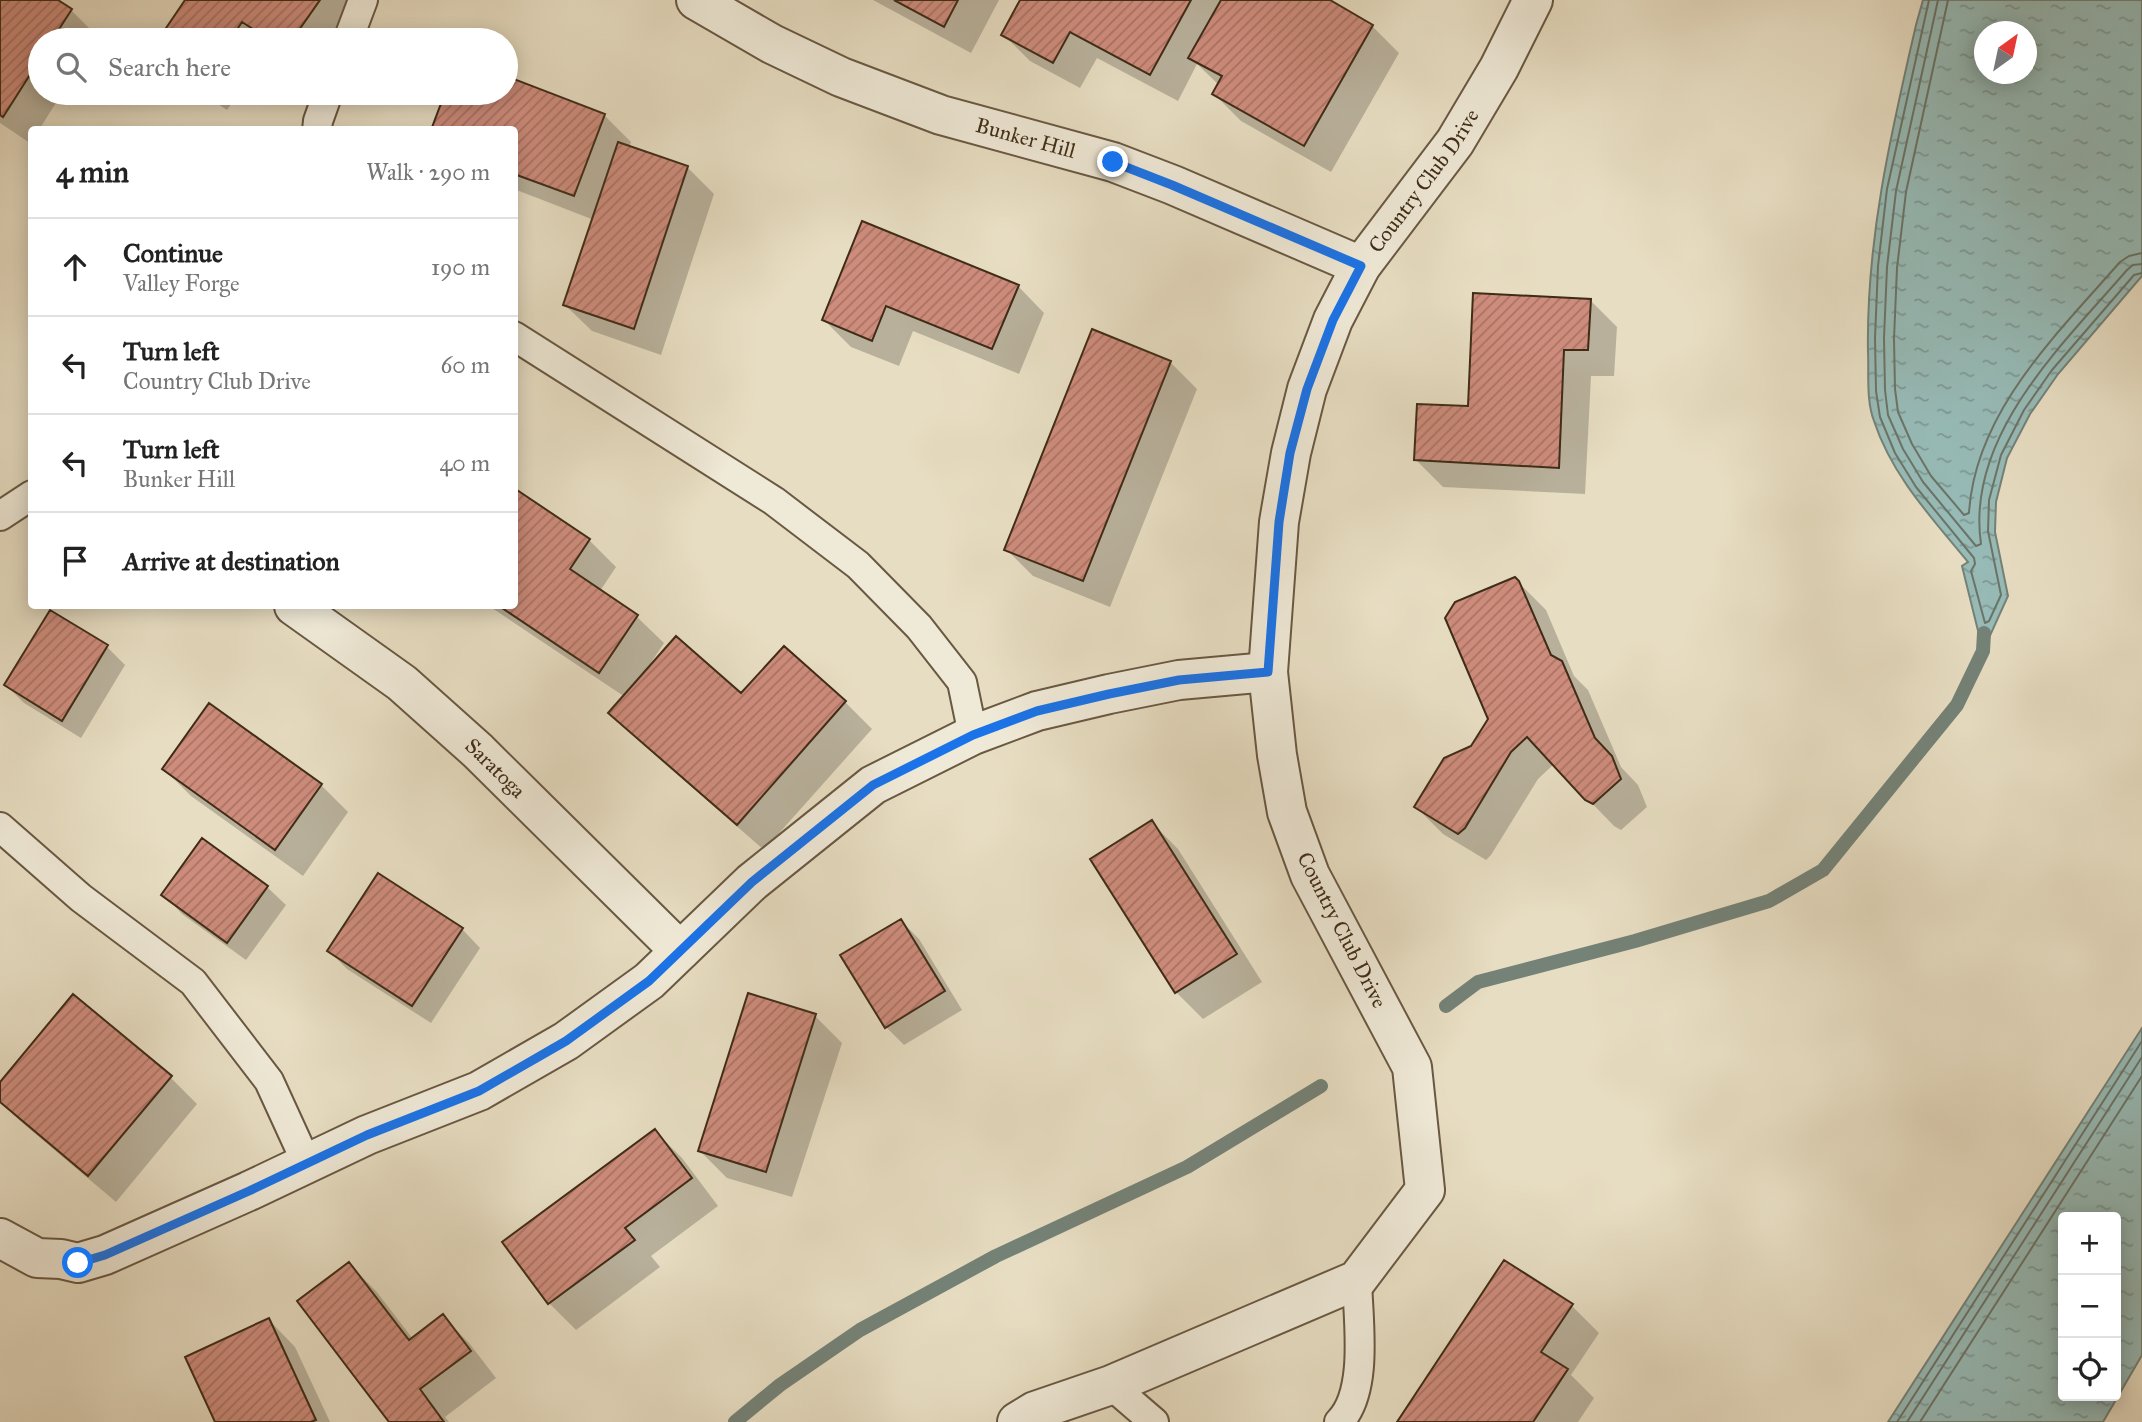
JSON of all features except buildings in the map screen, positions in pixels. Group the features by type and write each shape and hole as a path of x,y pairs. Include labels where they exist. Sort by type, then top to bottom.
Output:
{"street":[{"name":"Bunker Hill","path":"696,0 772,44 841,77 941,115 1113,162 1361,266"},
{"name":"Country Club Drive","path":"1017,1422 1035,1411 1111,1385 1357,1280 1424,1191 1412,1067 1310,876 1287,812 1277,755 1268,672 1279,522 1290,453 1307,389 1333,320 1361,266 1455,142 1499,68 1533,0"},
{"name":"Saratoga","path":"298,609 402,683 478,751 680,951"},
{"path":"0,1238 37,1258 78,1263 105,1255 367,1135 479,1091 556,1048 649,981 752,882 873,785 973,735 1037,711 1109,694 1179,680 1268,672"}],"lane":[{"path":"352,28 363,0"},
{"path":"317,126 324,105"},
{"path":"518,339 774,500 858,565 919,627 962,682 973,735"},
{"path":"0,516 28,498"},
{"path":"0,827 81,898 193,982 269,1081 307,1164"},
{"path":"1339,1422 1348,1413 1359,1379 1357,1280"},
{"path":"1111,1385 1154,1422"}],"water":[{"path":"1923,0 2142,0 2142,276 2058,374 2030,414 2007,458 1996,502 1995,532 2008,596 1983,651 1962,566 1968,562 1902,478 1891,460 1871,413 1868,310 1876,228 1889,146"},
{"path":"2142,1028 2142,1355 2121,1391 2121,1212 2058,1212 2058,1401 2115,1401 2103,1422 1888,1422"}],"waterway":[{"path":"1446,1006 1478,982 1635,941 1769,901 1823,870 1957,705 1983,651 1984,633"},
{"path":"735,1422 780,1385 860,1330 996,1256 1187,1167 1321,1086"}],"route":[{"path":"78,1263 105,1255 367,1135 479,1091 566,1041 649,981 752,882 873,785 973,735 1037,711 1109,694 1179,680 1268,672 1279,522 1290,453 1307,389 1333,320 1361,266 1113,162"}]}
